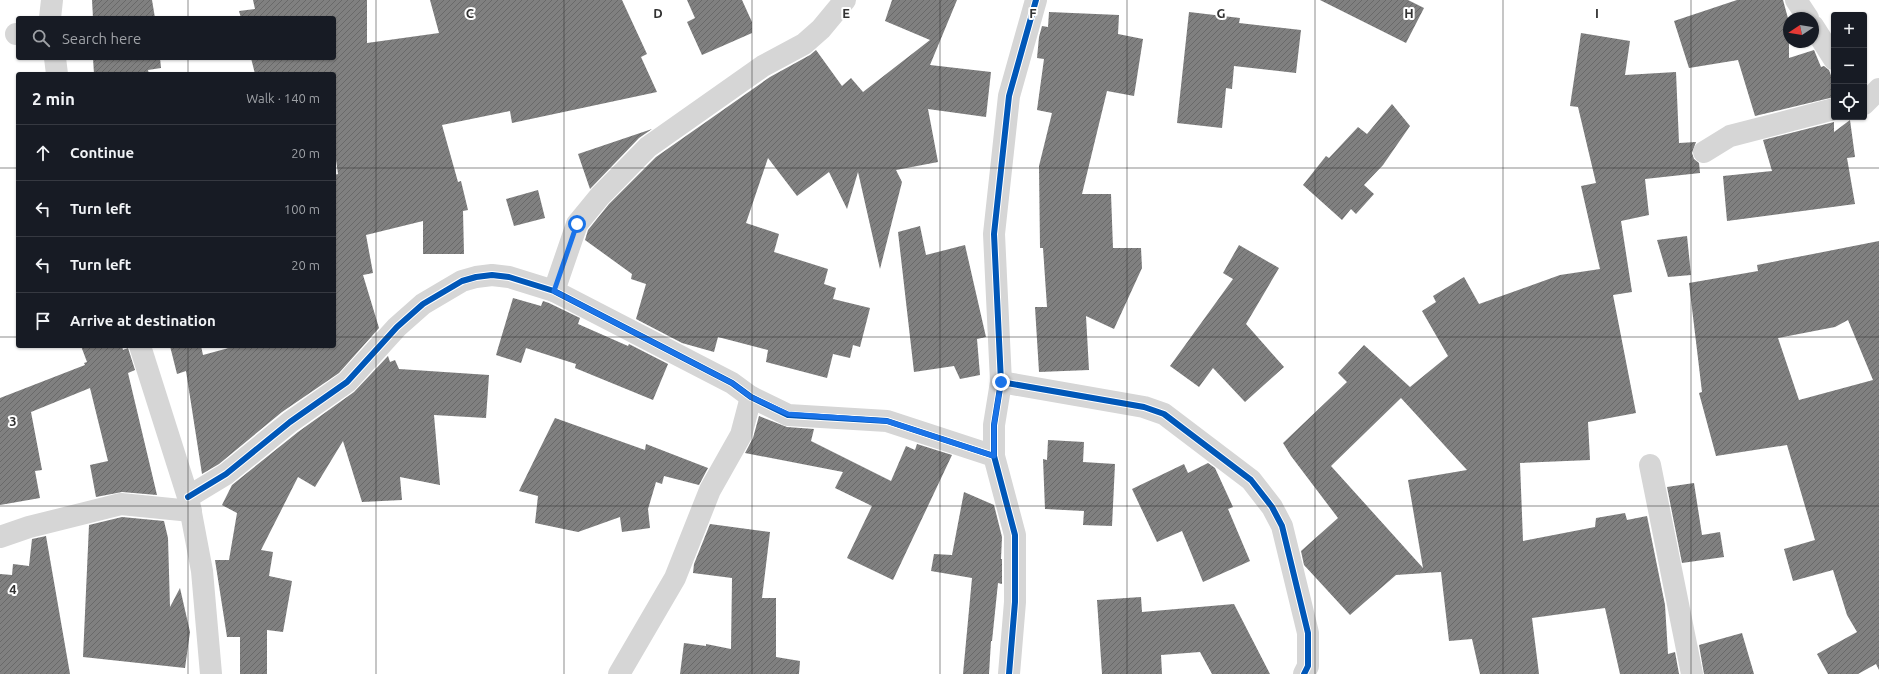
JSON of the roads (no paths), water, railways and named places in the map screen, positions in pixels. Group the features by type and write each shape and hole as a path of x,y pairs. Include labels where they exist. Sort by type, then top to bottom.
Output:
{"street":[{"path":"50,16 52,0"},
{"path":"554,291 577,224 600,196 648,148 763,66 804,44 821,29 845,0"},
{"path":"1009,674 1015,602 1015,535 994,456 994,425 1001,382 994,234 1009,96 1036,0"},
{"path":"1796,0 1804,12"},
{"path":"1819,35 1831,54"},
{"path":"55,60 57,72"},
{"path":"1867,101 1879,89"},
{"path":"1704,152 1730,136 1831,110"},
{"path":"0,537 29,527 121,504 189,504 290,422 347,382 398,327 423,304 462,281 492,275 508,277 554,291 732,383 751,397 788,414 887,421 994,456"},
{"path":"141,348 189,504 202,570 210,674"},
{"path":"1001,382 1144,407 1164,414 1251,480 1272,507 1282,526 1308,633 1308,666 1304,674"},
{"path":"619,674 675,578 710,490 741,435 751,397"},
{"path":"1650,465 1692,674"}]}
